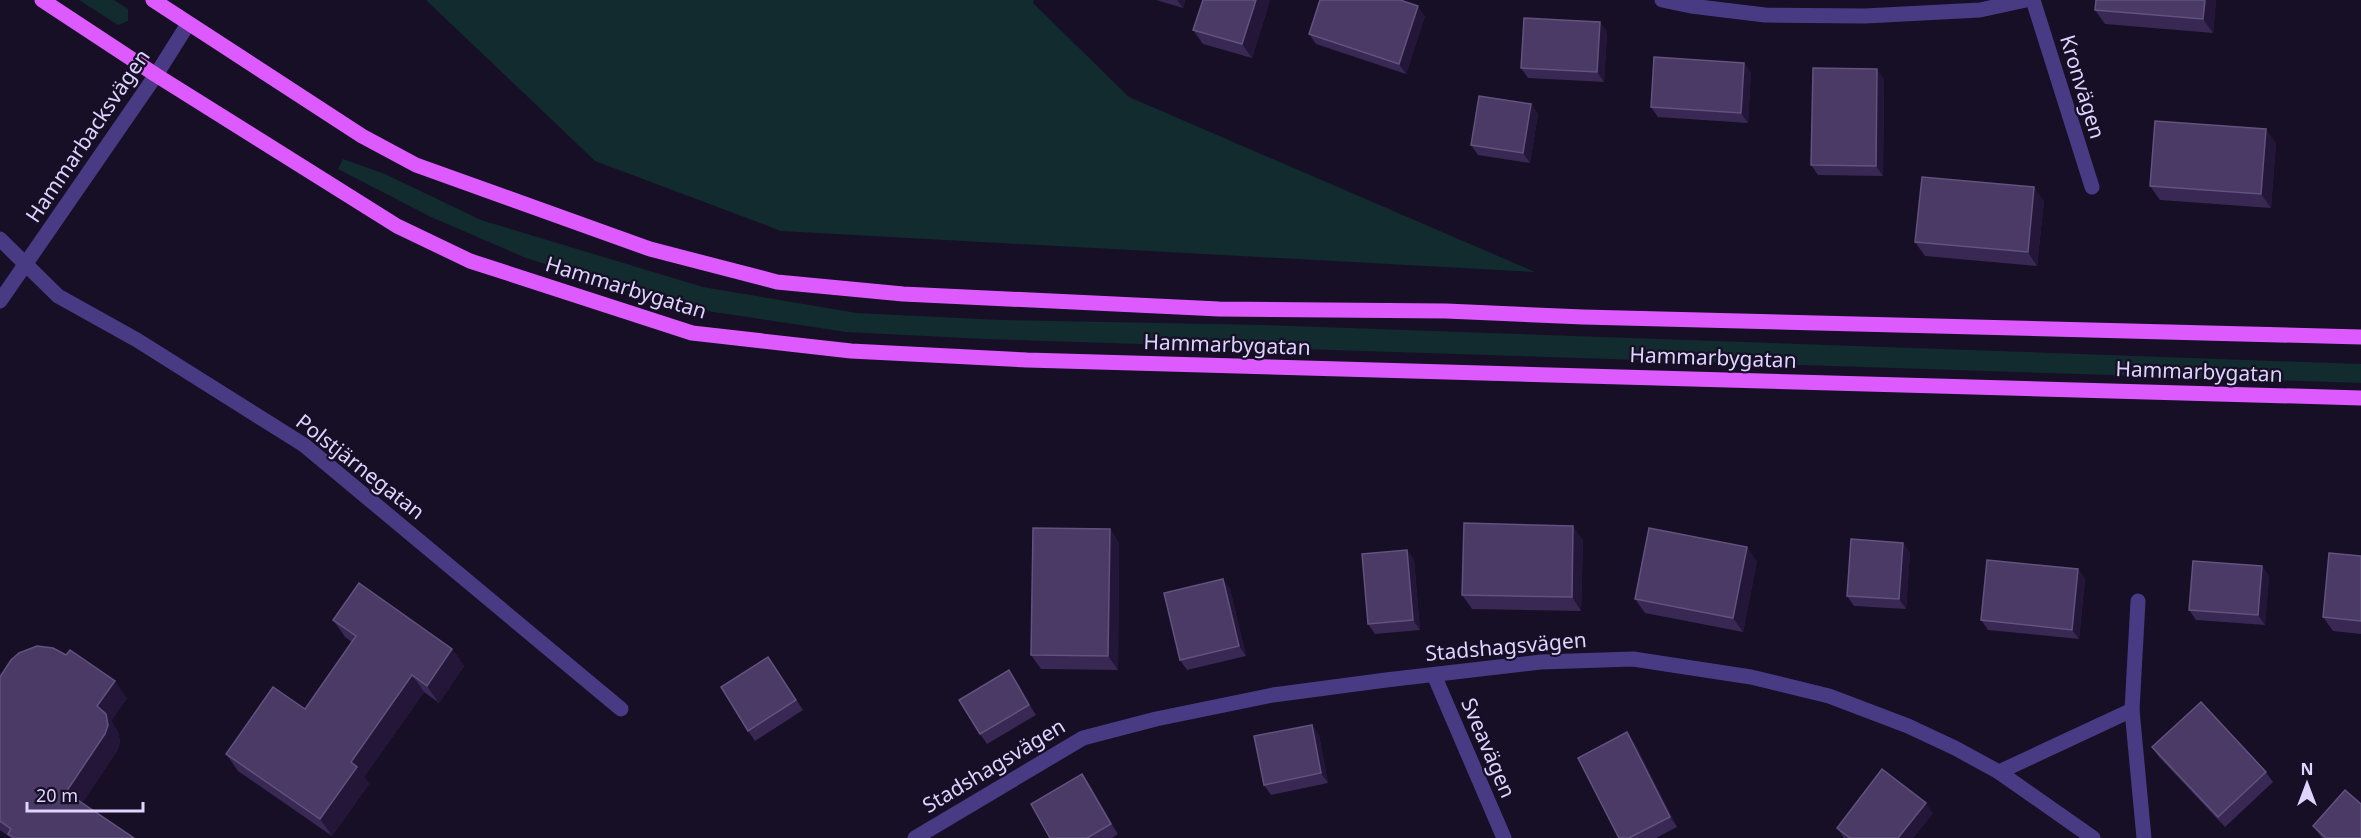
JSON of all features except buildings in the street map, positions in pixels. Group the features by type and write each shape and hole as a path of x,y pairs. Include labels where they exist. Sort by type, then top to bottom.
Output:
{"main road":[{"name":"Hammarbygatan","path":"42,0 156,75 397,226 470,261 692,333 850,351 1027,360 2361,398"},
{"name":"Hammarbygatan","path":"153,0 362,136 416,165 650,249 777,282 903,294 1219,309 1446,311 1583,317 2361,337"}],"street":[{"path":"1662,0 1765,15 1865,16 1980,10 2026,0"},
{"name":"Kronvägen","path":"2033,0 2092,187"},
{"name":"Hammarbacksvägen","path":"0,301 156,75 188,24"},
{"name":"Polstjärnegatan","path":"0,239 58,296 137,340 304,445 621,709"},
{"path":"2138,601 2132,710 2144,838"},
{"name":"Stadshagsvägen","path":"915,838 1083,738 1156,719 1273,695 1541,662 1633,659 1751,677 1829,696 1908,726 1999,772 2093,838"},
{"name":"Sveavägen","path":"1434,675 1504,838"},
{"path":"1999,772 2132,710"}],"green space":[{"path":"79,0 114,0 128,9 128,21 118,25"},
{"path":"426,0 1034,0 1033,3 1129,97 1535,272 781,231 595,161"},
{"path":"343,159 385,174 481,220 703,287 857,313 1001,320 1264,325 2361,364 2361,383 985,339 846,332 707,311 641,294 526,258 431,217 338,169"}]}
